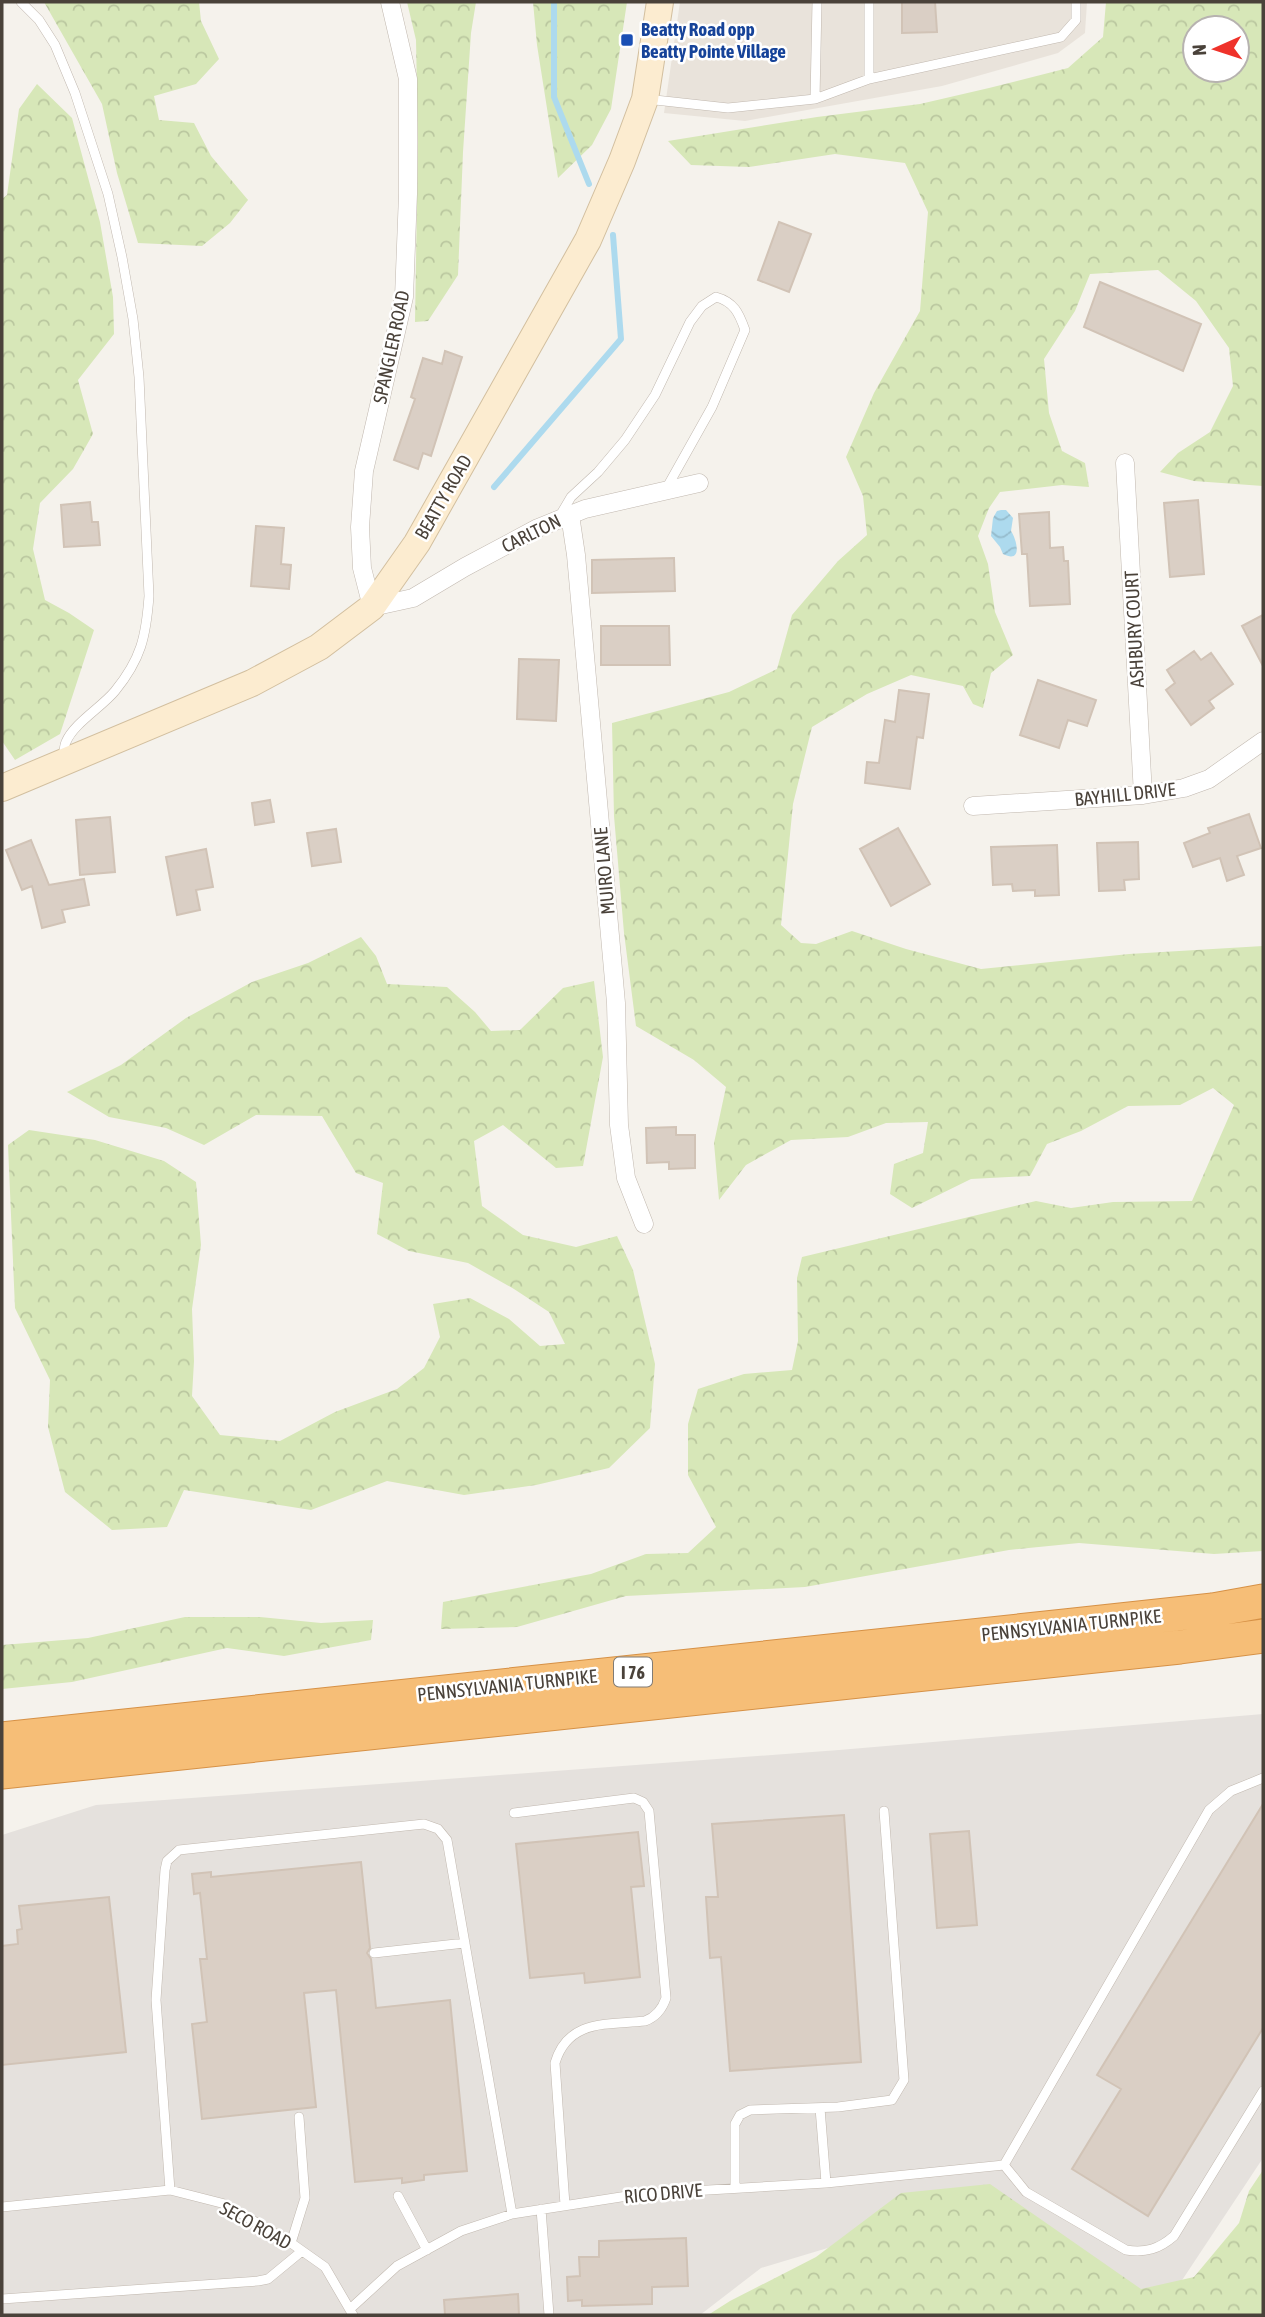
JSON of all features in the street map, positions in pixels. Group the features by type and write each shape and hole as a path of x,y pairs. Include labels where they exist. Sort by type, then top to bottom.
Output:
{"highway":[{"name":"PENNSYLVANIA TURNPIKE","path":"2,1739 1065,1626 1263,1601"},
{"name":"PENNSYLVANIA TURNPIKE","path":"2,1772 1167,1649 1263,1636"}],"street":[{"name":"SPANGLER ROAD","path":"372,607 362,568 360,527 364,471 404,297 408,194 408,79 390,2"},
{"name":"BEATTY ROAD","path":"2,788 252,683 319,648 372,607 417,544 588,240 645,99 660,2"},
{"name":"ASHBURY COURT","path":"1125,463 1143,795"},
{"name":"CARLTON","path":"372,607 413,598 465,566 563,517 585,509 699,483"},
{"name":"MUIRO LANE","path":"563,517 576,555 616,1003 618,1125 626,1178 644,1224"},
{"name":"BAYHILL DRIVE","path":"973,806 1143,795 1184,788 1209,779 1263,741"}],"lane":[{"path":"21,2 39,20 55,45 75,93 108,194 133,320 139,377 149,596 147,626 143,646 131,669 114,693 66,741 62,763"},
{"path":"815,99 817,2"},
{"path":"869,2 869,79"},
{"path":"645,99 728,108 815,99 869,79 1061,37 1076,20 1076,2"},
{"path":"563,517 571,497 598,472 625,440 654,395 690,322 702,306 716,297 738,310 745,330 712,407 666,491"},
{"path":"1263,1778 1231,1791 1209,1810 1004,2165 1026,2192 1126,2250 1152,2250 1174,2236 1263,2091"},
{"path":"514,1813 634,1798 643,1802 649,1811 666,1998 659,2013 652,2018 586,2028 575,2033 559,2051 555,2063 565,2205"},
{"path":"735,2188 735,2124 740,2115 750,2110 820,2108 892,2100 904,2080 884,1811"},
{"path":"170,2190 156,2000 167,1861 179,1850 424,1824 444,1834 447,1840 512,2214"},
{"path":"374,1953 465,1943"},
{"path":"820,2108 826,2183"},
{"path":"291,2243 305,2198 299,2117"},
{"name":"RICO DRIVE","path":"352,2312 397,2266 461,2231 512,2214 640,2194 826,2183 1004,2165"},
{"name":"SECO ROAD","path":"2,2207 170,2190 225,2204 291,2243 325,2267 352,2312"},
{"path":"398,2196 427,2250"},
{"path":"541,2209 549,2315"},
{"path":"2,2300 258,2281 268,2279 303,2251"}],"shaded area":[{"path":"680,2 1087,2 1085,33 1058,53 942,86 745,121 664,113"},
{"path":"1263,1714 1263,2158 1159,2315 964,2207 761,2268 700,2315 2,2315 2,1835 96,1805 839,1750"}],"green space":[{"path":"44,2 199,2 201,21 219,59 196,84 154,96 159,120 194,123 211,156 248,200 230,223 202,246 138,243 117,173 102,104"},
{"path":"407,2 476,2 471,33 463,152 458,275 428,321 415,322 418,142 416,40"},
{"path":"533,2 627,2 611,109 592,145 558,178 537,45"},
{"path":"1106,2 1263,2 1263,486 1194,481 1160,472 1178,453 1210,432 1233,386 1229,348 1196,301 1158,270 1090,274 1075,311 1044,359 1049,413 1062,451 1085,463 1089,487 1062,485 1000,492 989,508 978,536 988,564 995,612 1013,655 991,673 983,708 973,704 963,686 911,675 867,694 812,727 793,804 781,925 801,943 816,944 852,931 981,969 1129,954 1263,946 1263,1551 1214,1554 1079,1543 1009,1550 805,1587 626,1596 517,1627 441,1629 443,1602 591,1574 646,1554 688,1553 716,1527 688,1475 688,1424 698,1389 744,1374 792,1370 798,1341 797,1278 802,1257 1036,1201 1071,1208 1113,1202 1192,1201 1234,1105 1213,1088 1180,1105 1128,1106 1081,1131 1047,1144 1030,1176 971,1179 912,1208 890,1194 894,1164 923,1153 928,1122 886,1123 848,1137 791,1140 746,1165 719,1200 714,1143 726,1087 694,1060 636,1026 624,933 614,816 612,723 729,692 777,669 792,615 838,561 867,535 863,496 846,457 874,393 920,311 928,212 905,163 835,154 749,167 691,165 668,141 817,117 920,104 1068,68 1103,37"},
{"path":"37,84 72,118 100,222 113,297 114,334 78,380 93,434 73,469 40,503 33,549 45,600 94,630 60,734 15,760 2,741 2,199 7,195 19,109"},
{"path":"361,937 376,956 387,984 447,987 475,1012 491,1031 520,1030 563,988 594,981 603,1057 583,1166 556,1168 503,1125 474,1141 482,1206 523,1235 576,1247 617,1236 633,1270 655,1364 650,1428 609,1468 536,1485 464,1495 387,1481 311,1510 184,1490 167,1527 112,1530 65,1492 48,1427 50,1380 15,1308 8,1145 29,1130 95,1140 164,1161 196,1182 201,1245 192,1309 192,1396 220,1435 280,1441 335,1412 397,1389 424,1368 440,1337 433,1304 470,1298 509,1319 540,1346 565,1344 549,1312 514,1289 468,1263 409,1251 377,1234 383,1183 356,1173 322,1116 256,1115 204,1145 166,1128 109,1117 67,1092 121,1065 186,1018 252,982 308,963"},
{"path":"185,1617 260,1617 321,1623 373,1620 371,1640 284,1656 227,1648 72,1682 2,1689 2,1645 88,1638"},
{"path":"1263,2170 1263,2315 708,2315 816,2257 901,2193 990,2184 1141,2289 1194,2277 1239,2223 1249,2191"}],"water":[{"path":"1006,510 1013,518 1011,531 1017,550 1014,556 1003,554 991,536 993,518 997,511"}],"building":[{"path":"902,2 935,2 937,32 902,33"},
{"path":"779,222 811,234 789,292 758,280"},
{"path":"1100,282 1201,324 1183,371 1084,327"},
{"path":"445,351 462,357 431,456 423,453 418,469 394,460 415,399 411,397 423,358 442,364"},
{"path":"1198,500 1204,574 1170,577 1164,503"},
{"path":"90,502 92,522 98,522 100,545 64,547 61,505"},
{"path":"1049,512 1050,548 1063,547 1064,561 1068,561 1070,604 1030,606 1027,554 1022,554 1019,514"},
{"path":"256,526 284,528 281,564 291,565 289,589 251,586"},
{"path":"674,558 675,591 592,593 592,560"},
{"path":"1263,615 1263,666 1242,626"},
{"path":"601,626 669,626 670,665 601,665"},
{"path":"1194,651 1201,660 1211,653 1233,684 1209,701 1214,708 1191,725 1166,690 1175,683 1167,670"},
{"path":"519,659 559,660 556,721 517,719"},
{"path":"1038,680 1096,700 1087,726 1068,720 1059,748 1020,735"},
{"path":"899,690 929,694 923,738 917,737 910,789 865,783 867,762 879,763 885,720 895,722"},
{"path":"270,800 274,822 255,825 252,803"},
{"path":"1249,814 1261,848 1237,856 1244,875 1227,881 1220,858 1193,867 1184,843 1210,833 1208,828"},
{"path":"110,817 115,872 80,875 76,820"},
{"path":"898,828 930,884 891,906 860,849"},
{"path":"336,829 341,862 312,866 307,833"},
{"path":"31,840 49,885 84,879 89,905 62,910 65,922 42,928 32,886 22,890 6,850"},
{"path":"1138,842 1139,879 1124,880 1125,890 1099,891 1097,843"},
{"path":"1057,845 1059,895 1035,896 1035,890 1013,891 1012,884 993,885 991,847"},
{"path":"206,849 213,887 196,890 200,910 177,915 166,857"},
{"path":"676,1127 676,1135 695,1135 695,1168 669,1169 669,1162 647,1163 646,1128"},
{"path":"1263,1804 1263,2028 1148,2216 1072,2169 1121,2089 1097,2075"},
{"path":"844,1815 861,2062 730,2071 721,1957 710,1958 706,1897 718,1897 712,1824"},
{"path":"969,1831 977,1925 937,1928 930,1834"},
{"path":"638,1832 644,1886 631,1887 640,1977 585,1983 584,1973 530,1978 516,1844"},
{"path":"361,1862 370,1948 367,1953 371,1959 376,2008 450,2000 467,2171 424,2175 424,2180 402,2183 402,2178 355,2182 336,1990 304,1993 316,2107 202,2119 192,2024 207,2022 200,1959 207,1959 200,1893 194,1894 192,1874 211,1872 211,1877"},
{"path":"109,1897 126,2052 2,2065 2,1946 18,1944 17,1930 22,1929 19,1906"},
{"path":"686,2238 688,2286 652,2287 652,2304 582,2306 582,2300 568,2301 567,2277 580,2276 579,2257 599,2257 599,2241"},
{"path":"518,2294 519,2315 445,2315 444,2300"}],"waterway":[{"path":"554,2 554,97 589,184"},
{"path":"494,487 621,339 613,235"}],"place":[{"name":"Beatty Road opp Beatty Pointe Village","path":"627,40"}]}
